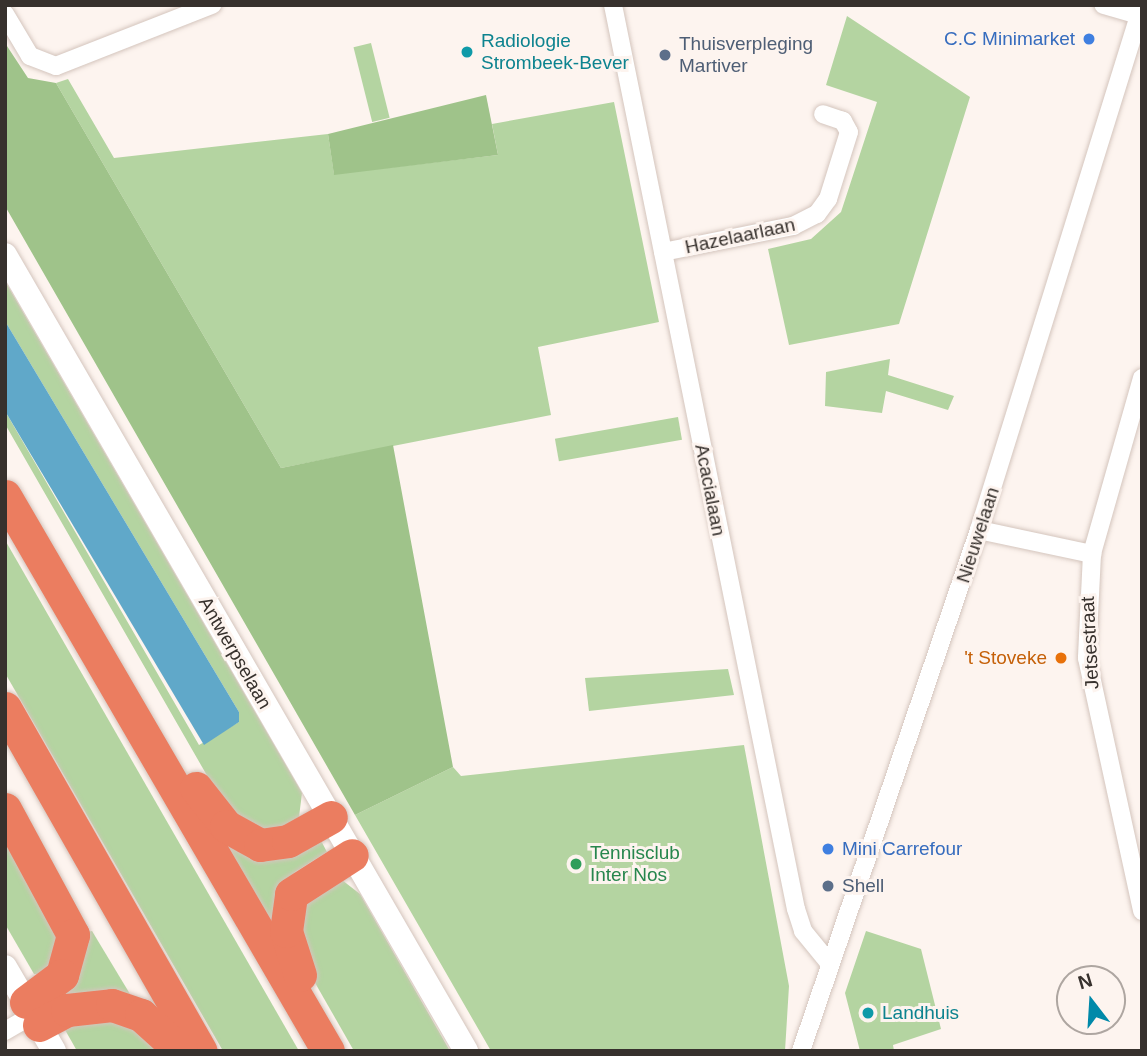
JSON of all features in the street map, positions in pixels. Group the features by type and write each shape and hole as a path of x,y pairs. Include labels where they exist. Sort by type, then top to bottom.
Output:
{"highway":[{"path":"5,496 328,1051"},
{"path":"28,536 226,826 248,841 275,844 331,817"},
{"path":"5,708 201,1051"},
{"path":"5,809 73,935 62,975 38,1023"},
{"path":"334,1051 292,955 285,916 295,887 352,855"},
{"path":"38,1023 67,1010 112,1004 152,1023 181,1051"}],"main road":[{"name":"Antwerpselaan","path":"5,255 466,1051"},
{"path":"5,967 38,1023"}],"street":[{"path":"5,14 30,56 56,66 212,5"},
{"name":"Acacialaan","path":"613,5 796,909 803,931 830,964"},
{"path":"1103,5 1139,20"},
{"name":"Nieuwelaan","path":"801,1051 979,530 1139,20"},
{"name":"Hazelaarlaan","path":"663,252 793,226 817,214 828,199 849,132 843,121 823,114"},
{"name":"Jetsestraat","path":"1142,378 1092,554 1088,673 1142,911"},
{"path":"979,530 1092,554"},
{"path":"5,1031 38,1023"}],"green space":[{"path":"847,16 970,97 899,324 789,345 768,249 811,239 841,212 877,102 826,85"},
{"path":"5,43 28,78 56,83 281,468 393,445 453,767 355,815 5,206"},
{"path":"371,43 390,118 372,122 354,47"},
{"path":"68,79 114,158 328,134 334,174 498,155 492,124 614,102 659,322 538,347 551,415 281,468 56,83"},
{"path":"486,95 498,155 334,175 328,134"},
{"path":"5,281 302,793 299,817 271,834 237,818 209,779 5,424 5,411 199,745 239,722 239,712 5,321"},
{"path":"890,359 888,375 954,396 948,410 886,391 882,413 825,406 826,372"},
{"path":"678,417 682,440 559,461 555,439"},
{"path":"5,540 299,1051 223,1051 5,673"},
{"path":"728,669 734,695 589,711 585,678"},
{"name":"Tennisclub Inter Nos","path":"744,745 789,986 785,1051 491,1051 355,815 453,767 461,776"},
{"path":"214,830 319,837 327,852 295,872 272,926"},
{"path":"5,832 62,937 44,974 34,974 5,924"},
{"path":"342,880 360,894 450,1051 354,1051 306,967 298,903"},
{"path":"92,931 133,999 52,1006 83,933"},
{"path":"866,931 921,949 941,1029 893,1045 894,1051 860,1051 845,993"},
{"path":"117,1016 162,1051 77,1051 64,1028 73,1019"}],"water":[{"path":"5,321 239,712 239,722 204,745 5,411"}],"place":[{"name":"C.C Minimarket","path":"1089,39"},
{"name":"Radiologie Strombeek-Bever","path":"467,52"},
{"name":"Thuisverpleging Martiver","path":"665,55"},
{"name":"'t Stoveke","path":"1061,658"},
{"name":"Mini Carrefour","path":"828,849"},
{"name":"Tennisclub Inter Nos","path":"576,864"},
{"name":"Shell","path":"828,886"},
{"name":"Landhuis","path":"868,1013"}]}
